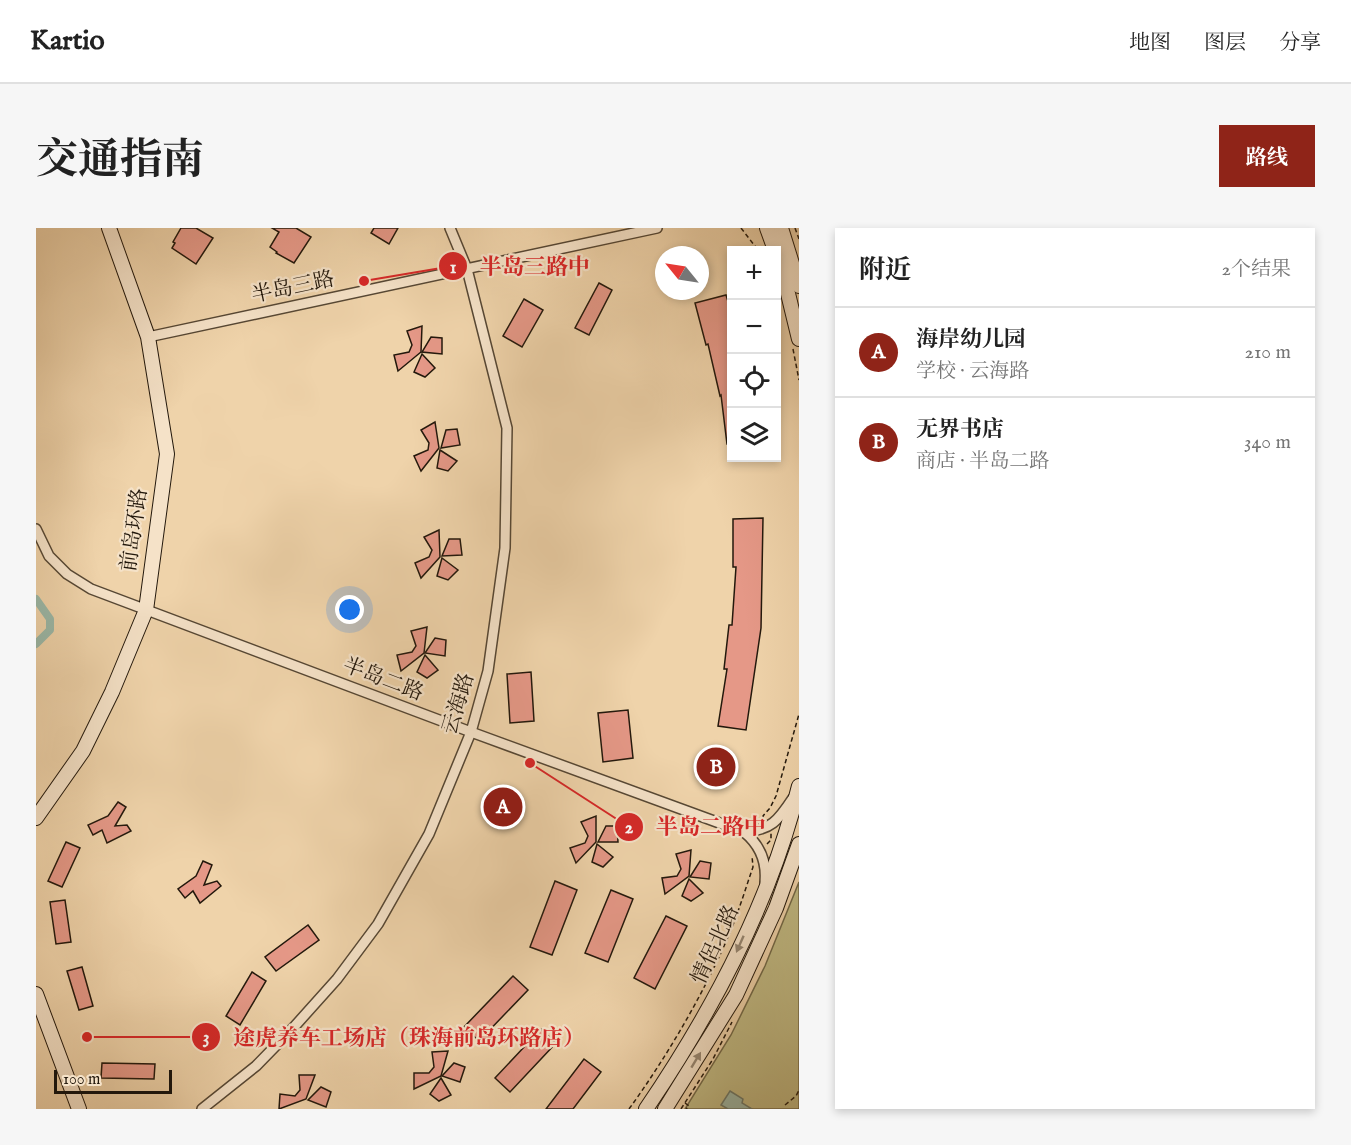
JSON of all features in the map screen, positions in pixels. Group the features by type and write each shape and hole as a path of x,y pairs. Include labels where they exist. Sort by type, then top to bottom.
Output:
{"main road":[{"name":"前岛环路","path":"36,818 83,751 112,692 146,610 167,454 148,337 109,228"},
{"path":"767,228 774,246"},
{"path":"781,228 799,286"},
{"path":"781,267 799,339"},
{"name":"情侶北路","path":"646,1109 722,987 764,891 798,788"},
{"name":"情侶北路","path":"665,1109 736,995 776,908 799,844"},
{"path":"36,994 79,1109"}],"street":[{"name":"云海路","path":"202,1109 256,1066 294,1027 337,979 378,924 429,834 471,732 488,671 505,548 507,428 467,269 450,228"},
{"name":"半岛三路","path":"148,337 657,228"},
{"name":"半岛二路","path":"36,529 49,556 67,574 91,589 744,832"},
{"path":"744,832 759,831 768,827 783,813 798,788"},
{"path":"744,832 753,840 765,861 764,891"}],"path":[{"path":"741,228 755,246"},
{"path":"795,228 799,239"},
{"path":"629,1109 651,1079 703,987 728,937 753,867 752,855 771,840 763,816 776,796 799,714"},
{"path":"785,1105 796,1096 799,1090"},
{"path":"685,1103 689,1106 686,1109"}],"shaded area":[{"path":"799,882 799,1109 685,1109 731,1035 765,966"},
{"path":"730,1091 743,1099 742,1103 752,1109 728,1109 721,1105"}],"building":[{"path":"181,228 196,228 213,238 196,264 172,248"},
{"path":"272,228 296,228 311,237 294,263 270,247 279,232"},
{"path":"374,228 398,228 389,244 371,233"},
{"path":"599,283 612,290 589,335 575,328"},
{"path":"726,295 727,298 727,444 721,395 695,303"},
{"path":"524,299 543,310 522,347 503,336"},
{"path":"422,326 421,352 398,371 394,355 409,352 412,345 407,331"},
{"path":"431,337 442,338 442,354 422,352"},
{"path":"422,354 435,368 425,377 414,372"},
{"path":"435,422 439,448 421,471 414,456 428,450 429,443 421,430"},
{"path":"457,429 460,445 441,448 446,430"},
{"path":"440,450 457,461 448,471 437,468"},
{"path":"763,518 761,628 746,730 718,726 727,669 724,669 729,625 732,625 736,567 733,567 733,519"},
{"path":"439,530 440,557 421,578 415,563 429,557 432,550 424,537"},
{"path":"449,539 460,539 462,555 442,556"},
{"path":"442,558 458,570 448,580 437,576"},
{"path":"427,627 424,653 401,671 397,655 412,652 416,646 411,631"},
{"path":"435,638 446,640 445,656 425,653"},
{"path":"425,655 438,670 427,678 417,672"},
{"path":"531,672 534,721 510,723 507,674"},
{"path":"628,710 633,758 603,762 598,713"},
{"path":"118,802 126,807 115,826 127,825 131,831 107,843 102,830 93,835 88,825 108,816"},
{"path":"596,816 596,842 576,863 570,848 585,843 588,836 581,822"},
{"path":"606,826 617,826 618,842 598,842"},
{"path":"66,842 80,848 62,887 48,881"},
{"path":"597,844 613,857 603,867 592,862"},
{"path":"691,850 689,876 665,894 662,878 677,876 681,869 676,854"},
{"path":"203,861 212,865 204,885 217,881 221,886 200,903 193,891 185,898 178,889 196,876"},
{"path":"700,861 711,863 709,879 690,877"},
{"path":"689,879 703,893 691,901 682,896"},
{"path":"555,881 577,890 552,955 530,947"},
{"path":"611,890 633,899 608,962 585,953"},
{"path":"65,900 71,942 56,944 50,902"},
{"path":"666,916 687,926 655,989 634,978"},
{"path":"308,925 319,940 276,971 265,957"},
{"path":"82,967 93,1006 79,1010 67,971"},
{"path":"252,972 266,981 240,1025 226,1016"},
{"path":"513,976 528,990 479,1041 464,1027"},
{"path":"541,1029 556,1043 510,1092 495,1078"},
{"path":"448,1051 441,1076 414,1089 414,1073 429,1073 434,1067 432,1052"},
{"path":"584,1059 601,1072 573,1109 546,1109"},
{"path":"102,1063 155,1064 154,1079 101,1078"},
{"path":"454,1063 465,1067 460,1082 442,1076"},
{"path":"299,1075 315,1075 306,1099 279,1109 280,1094 295,1096 300,1090"},
{"path":"441,1078 451,1095 439,1101 430,1094"},
{"path":"321,1087 331,1092 326,1107 308,1100"}],"waterway":[{"path":"36,599 50,619 50,630 36,644"}],"place":[{"name":"半岛三路中","path":"364,281"},
{"name":"半岛二路中","path":"530,763"},
{"name":"无界书店","path":"716,767"},
{"name":"海岸幼儿园","path":"503,807"},
{"name":"途虎养车工场店（珠海前岛环路店）","path":"87,1037"}]}
